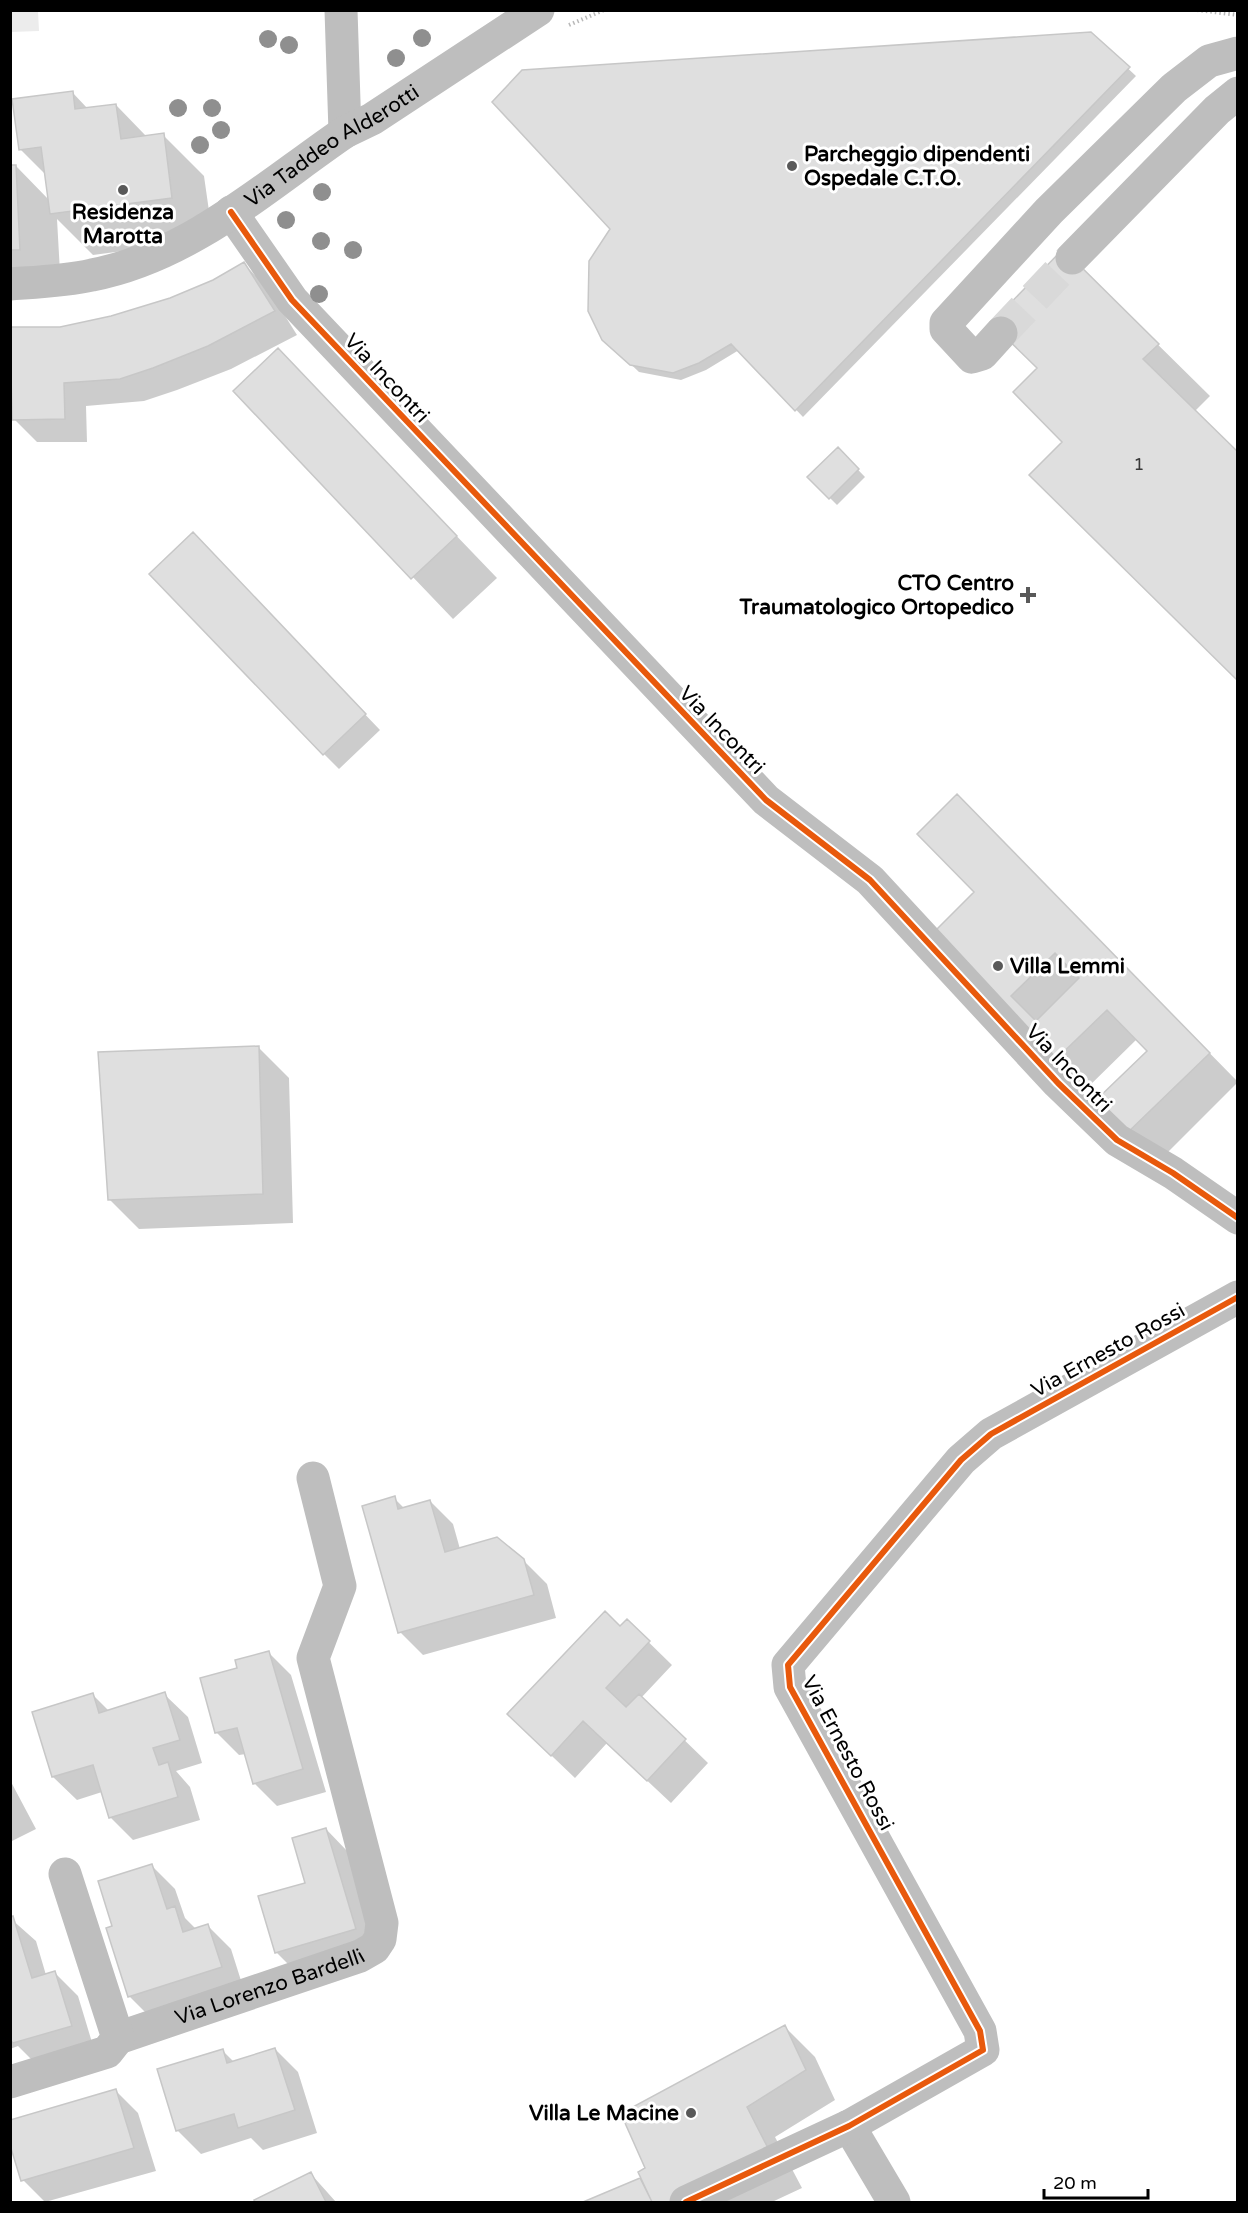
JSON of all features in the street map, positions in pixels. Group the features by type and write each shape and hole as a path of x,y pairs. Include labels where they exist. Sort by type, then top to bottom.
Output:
{"street":[{"path":"340,10 345,132"},
{"name":"Via Taddeo Alderotti","path":"10,284 93,275 136,262 195,236 345,132 372,119 538,10"},
{"path":"1001,333 982,354 972,357 946,329 946,323 1049,211 1174,88 1209,61 1238,53"},
{"path":"1072,258 1217,110 1238,93"},
{"name":"Via Incontri","path":"231,212 292,300 766,800 870,880 1058,1083 1117,1140 1173,1173 1238,1218"},
{"name":"Via Ernesto Rossi","path":"849,2126 982,2050 980,2031 790,1687 788,1665 961,1460 991,1434 1238,1297"},
{"name":"Via Lorenzo Bardelli","path":"10,2082 107,2052 118,2038 360,1956 374,1948 380,1939 382,1923 313,1658 340,1586 313,1478"},
{"path":"64,1874 118,2038"},
{"path":"686,2202 849,2126 894,2202"}],"path":[{"path":"1197,10 1238,15"}],"shaded area":[{"path":"10,11 38,11 39,31 11,32"}],"building":[{"name":"Parcheggio dipendenti Ospedale C.T.O.","path":"1091,32 1130,67 795,411 731,344 699,363 673,373 630,365 602,340 588,311 589,261 610,229 492,102 522,70"},
{"path":"73,91 75,109 116,104 121,139 164,133 172,198 50,214 41,147 19,150 12,99"},
{"path":"10,165 16,165 20,250 10,250"},
{"path":"1063,249 1159,344 1143,359 1238,452 1238,681 1029,475 1062,442 1013,392 1037,368 991,323"},
{"path":"244,262 275,311 208,346 153,368 120,379 64,383 65,419 12,420 10,327 60,327 111,316 170,298 213,280"},
{"path":"278,348 457,536 411,579 233,391"},
{"path":"838,447 859,469 829,499 807,477"},
{"path":"193,532 366,714 323,755 149,574"},
{"name":"Villa Lemmi","path":"957,794 1210,1053 1124,1136 1093,1103 1147,1051 1107,1010 1050,1065 927,939 974,892 917,834","holes":["1055,953 1079,978 1036,1021 1011,996"]},
{"path":"259,1046 263,1194 108,1200 98,1052"},
{"path":"395,1496 398,1509 430,1500 445,1552 497,1537 524,1559 534,1595 398,1633 362,1506"},
{"path":"605,1611 620,1626 627,1619 650,1641 606,1688 626,1707 639,1694 686,1739 647,1781 583,1721 551,1756 507,1714"},
{"path":"269,1651 303,1769 253,1784 237,1728 215,1733 200,1678 237,1668 235,1660"},
{"path":"165,1692 180,1740 153,1748 159,1765 168,1762 178,1797 109,1818 93,1765 52,1777 32,1712 93,1693 99,1713"},
{"path":"326,1828 356,1929 275,1953 258,1896 305,1883 292,1838"},
{"path":"152,1864 167,1909 175,1906 183,1932 208,1924 222,1967 128,1997 106,1928 112,1926 98,1881"},
{"path":"13,1916 32,1978 55,1971 72,2026 13,2043 10,2040 10,1917"},
{"name":"Villa Le Macine","path":"785,2025 806,2070 747,2107 773,2158 678,2202 652,2202 638,2172 645,2168 625,2123 633,2117 629,2109"},
{"path":"275,2048 295,2110 238,2128 234,2114 176,2131 157,2069 223,2049 227,2063"},
{"path":"116,2089 134,2148 21,2181 10,2145 10,2120"},
{"path":"311,2172 326,2202 255,2202 254,2200"},
{"path":"640,2178 652,2202 583,2202"}],"tunnel":[{"path":"1001,333 1072,258"}],"cycle path":[{"path":"231,212 292,300 766,800 870,880 1058,1083 1117,1140 1173,1173 1238,1218"},
{"path":"686,2202 849,2126 983,2050 980,2031 790,1687 788,1665 961,1460 991,1434 1238,1297"}],"place":[{"name":"Parcheggio dipendenti Ospedale C.T.O.","path":"792,166"},
{"name":"Residenza Marotta","path":"123,190"},
{"name":"CTO Centro Traumatologico Ortopedico","path":"1028,595"},
{"name":"Villa Lemmi","path":"998,966"},
{"name":"Villa Le Macine","path":"691,2113"}]}
